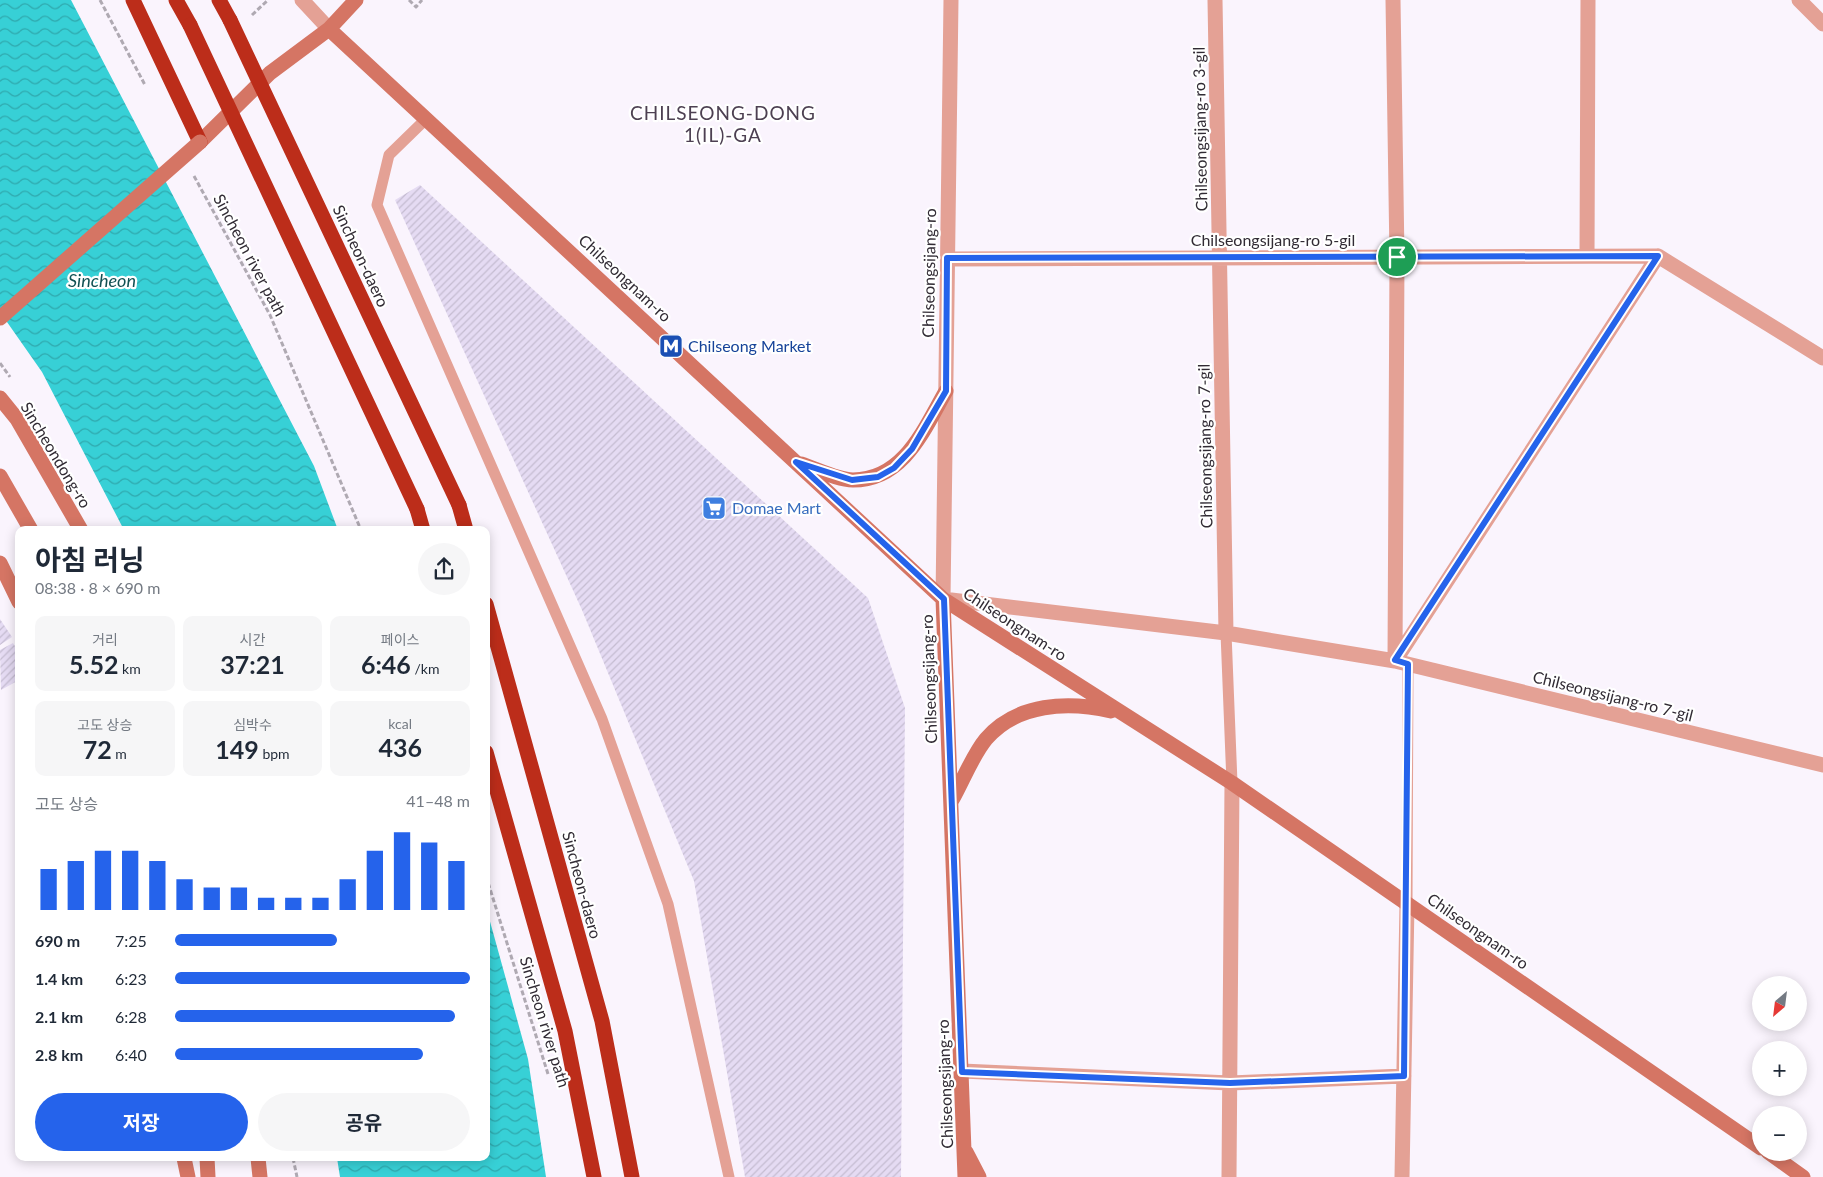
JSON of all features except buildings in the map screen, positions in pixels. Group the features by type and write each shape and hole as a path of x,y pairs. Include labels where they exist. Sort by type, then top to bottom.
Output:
{"highway":[{"path":"133,0 200,142"},
{"path":"176,0 190,25 417,509 422,526"},
{"name":"Sincheon-daero","path":"219,0 459,505 465,526"},
{"name":"Sincheon-daero","path":"490,618 602,1021 632,1177"},
{"path":"490,766 565,1031 594,1177"}],"street":[{"path":"302,0 329,29"},
{"path":"318,0 329,29"},
{"path":"0,318 200,142 270,72 329,29 356,0"},
{"name":"Chilseongsijang-ro","path":"951,0 944,599 965,1177"},
{"name":"Chilseongsijang-ro 3-gil","path":"1215,0 1219,257"},
{"path":"1393,0 1402,662"},
{"path":"1587,256 1588,0"},
{"path":"1799,0 1823,24"},
{"name":"Chilseongnam-ro","path":"329,29 944,599 1232,783 1752,1142"},
{"path":"1402,662 1520,469 1658,256 1823,358"},
{"name":"Chilseongsijang-ro 5-gil","path":"947,258 1658,256"},
{"name":"Chilseongsijang-ro 7-gil","path":"1219,257 1226,633"},
{"path":"796,462 852,480 878,477 894,468 912,449 946,391"},
{"name":"Sincheondong-ro","path":"0,398 17,419 79,526"},
{"path":"0,476 29,526"},
{"path":"0,563 15,594"},
{"name":"Chilseongsijang-ro 7-gil","path":"944,599 1226,633 1402,662 1823,765"},
{"path":"952,801 985,740 998,727 1017,716 1044,707 1070,705 1094,707 1123,714"},
{"path":"1229,1177 1232,783"},
{"path":"1402,1177 1407,904"},
{"path":"962,1072 1230,1083 1404,1076"},
{"path":"964,1148 979,1177"},
{"path":"185,1161 188,1177"},
{"path":"207,1161 208,1177"},
{"path":"258,1161 260,1177"},
{"path":"1781,1161 1803,1177"}],"lane":[{"path":"427,118 389,155 378,205 602,719 626,784 668,904 729,1177"},
{"path":"1226,633 1232,783"},
{"path":"1402,662 1407,904"}],"path":[{"path":"100,0 147,88"},
{"path":"409,0 416,7 422,0"},
{"name":"Sincheon river path","path":"194,175 270,315 359,526"},
{"name":"Sincheon river path","path":"490,889 550,1079"},
{"path":"294,1161 297,1177"}],"water":[{"name":"Sincheon","path":"0,0 71,0 314,466 336,526 122,526 42,372 0,312"},
{"path":"490,921 528,1059 546,1177 340,1177 337,1161 490,1161"}],"place":[{"name":"Chilseong Market","path":"671,346"},
{"name":"Domae Mart","path":"714,508"}],"district":[{"name":"CHILSEONG-DONG 1(IL)-GA","path":"723,124"}],"route":[{"path":"1658,256 1395,660 1408,664 1404,1076 1230,1083 962,1072 944,599 796,462 852,480 878,477 894,468 912,449 946,391 947,258 1397,257 1658,256"}]}
